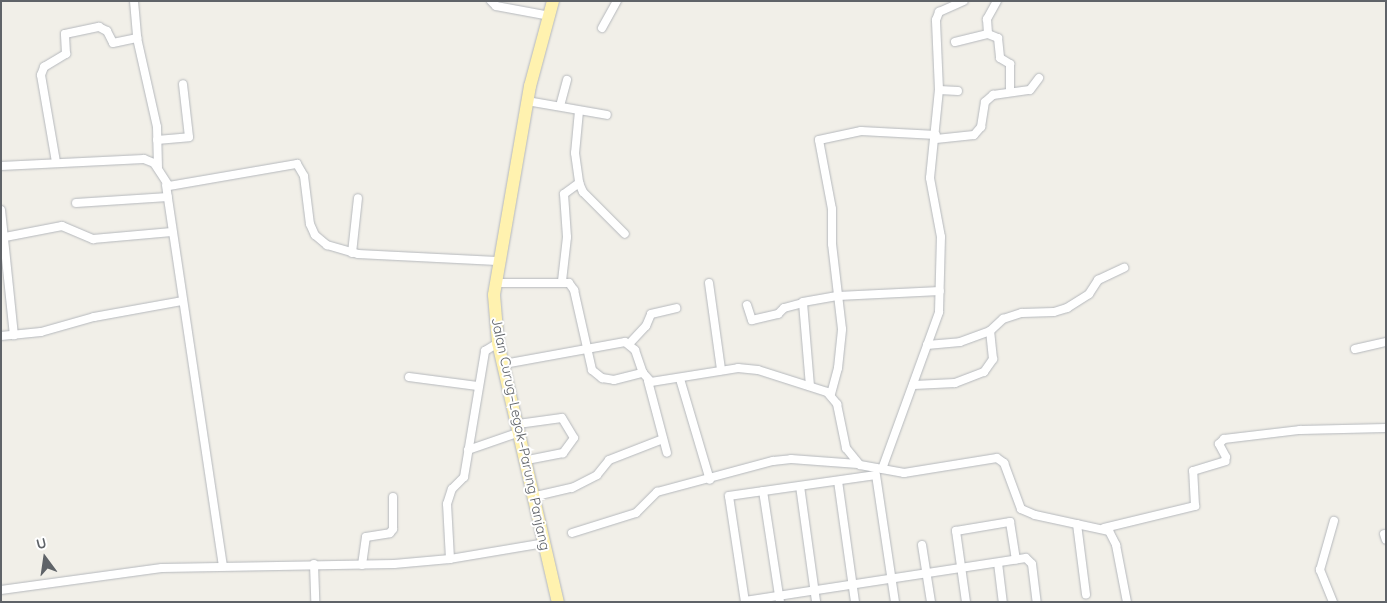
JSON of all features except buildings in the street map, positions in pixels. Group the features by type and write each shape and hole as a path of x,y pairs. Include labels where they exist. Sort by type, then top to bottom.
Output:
{"main road":[{"name":"Jalan Curug–Legok–Parung Panjang","path":"553,1 527,101 497,261 494,311 498,343 536,496 558,602"}],"street":[{"path":"134,1 137,38 151,93 158,167 166,185 168,197 223,566"},
{"path":"491,1 496,6 550,16"},
{"path":"602,28 617,1"},
{"path":"882,469 939,312 941,237 930,178 936,137 939,90 936,17 941,11 964,1"},
{"path":"988,34 987,19 997,1"},
{"path":"56,162 41,75 44,67 66,54 65,34 99,27 107,31 113,43 137,38"},
{"path":"956,42 988,34 998,38 1001,60 1010,64 1010,91"},
{"path":"830,394 842,338 831,236 832,209 819,140 861,132 936,137 974,135 981,127 985,102 996,93 1032,89 1038,78"},
{"path":"560,106 566,80"},
{"path":"156,140 189,137 183,84"},
{"path":"939,90 958,91"},
{"path":"527,101 607,115"},
{"path":"579,111 575,153 579,182 583,192 625,234"},
{"path":"1,166 56,162 87,163 138,158 150,160 158,167"},
{"path":"166,185 297,164 304,176 307,210 314,235 327,245 352,253 497,261"},
{"path":"562,281 567,237 564,194 579,182"},
{"path":"76,203 168,197"},
{"path":"352,253 358,198"},
{"path":"1,210 5,237 5,272 14,335"},
{"path":"5,237 62,226 93,239 172,232"},
{"path":"927,345 960,342 990,331 1003,319 1035,311 1054,312 1067,308 1089,294 1098,280 1124,268"},
{"path":"495,283 562,281 574,290 592,370 607,380 643,373"},
{"path":"708,283 721,370"},
{"path":"747,306 752,320 778,314 784,308 838,296 940,291"},
{"path":"1,336 182,301"},
{"path":"803,303 810,386"},
{"path":"629,344 646,326 651,314 676,308"},
{"path":"913,385 955,383 984,372 993,359 990,331"},
{"path":"504,364 618,342 629,344"},
{"path":"1355,349 1386,342"},
{"path":"450,559 446,511 452,489 464,477 485,351 498,343"},
{"path":"629,344 648,381 667,453"},
{"path":"648,381 680,379 721,370 758,370 810,386 830,394 837,404 846,448 860,465"},
{"path":"409,377 478,386"},
{"path":"680,379 710,480"},
{"path":"468,450 519,428 562,418 574,438 563,453 527,460"},
{"path":"572,533 636,513 657,492 710,480 782,459 860,465 915,472 997,458 1004,463 1021,509 1077,524 1104,528 1195,506 1192,471 1225,461 1226,457 1219,444 1224,439 1300,430 1386,428"},
{"path":"536,496 572,488 597,475 610,460 663,439"},
{"path":"895,602 891,579 876,475 729,496 745,601 779,599 815,590 891,579 1026,558 1032,564 1038,602"},
{"path":"838,481 855,602"},
{"path":"800,486 816,602"},
{"path":"763,491 779,599"},
{"path":"362,565 366,537 390,533 394,529 393,497"},
{"path":"1333,602 1320,570 1334,521"},
{"path":"966,602 956,531 1010,522 1016,560"},
{"path":"1077,524 1086,594"},
{"path":"1104,528 1114,539 1127,602"},
{"path":"1,590 124,572 223,566 362,565 450,559 545,543"},
{"path":"922,544 931,602"},
{"path":"998,562 1003,602"},
{"path":"314,564 315,602"}]}
